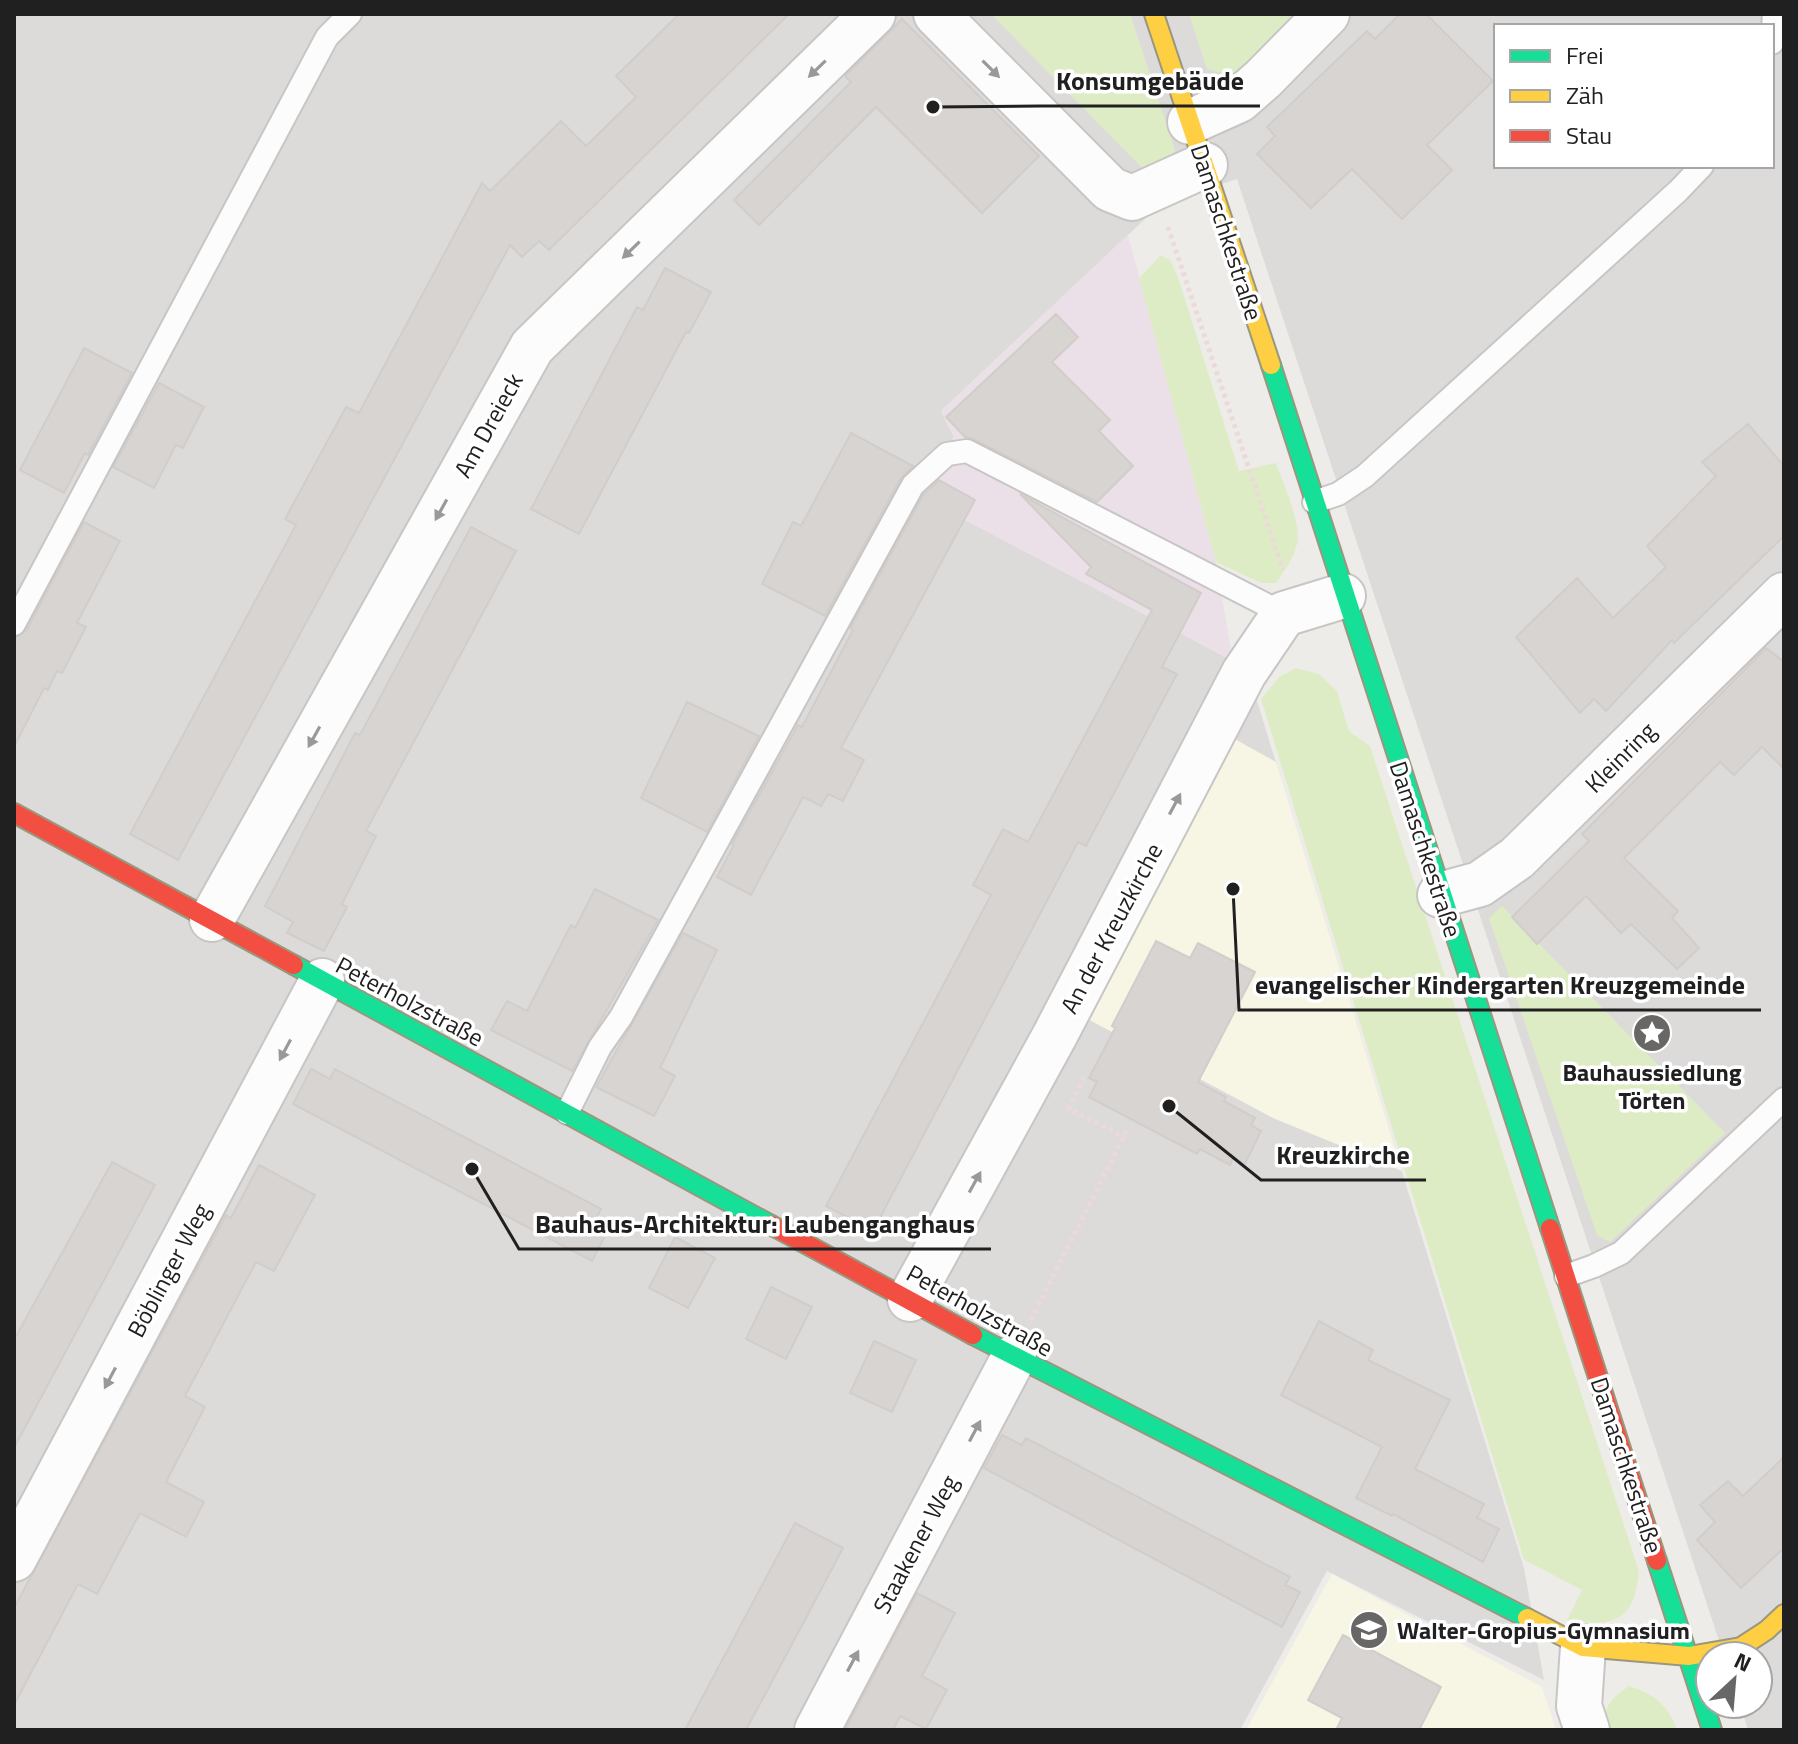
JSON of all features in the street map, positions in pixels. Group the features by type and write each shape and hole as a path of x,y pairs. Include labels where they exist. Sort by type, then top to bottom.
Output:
{"street":[{"name":"Am Dreieck","path":"212,919 532,347 873,14"},
{"path":"936,14 1110,189 1132,198 1205,165"},
{"name":"Damaschkestraße","path":"1154,14 1712,1730"},
{"path":"1190,122 1239,100 1327,14"},
{"name":"Kleinring","path":"1440,895 1480,884 1517,858 1784,595"},
{"path":"1284,614 1343,596"},
{"name":"An der Kreuzkirche","path":"910,1299 1055,1035 1244,673 1284,614"},
{"name":"Peterholzstraße","path":"14,813 1014,1357 1583,1647 1689,1656 1741,1647 1784,1614"},
{"name":"Böblinger Weg","path":"14,1559 322,981"},
{"name":"Staakener Weg","path":"817,1730 1014,1357"},
{"path":"1583,1647 1579,1706 1587,1730"}],"lane":[{"path":"14,624 327,37 350,14"},
{"path":"1314,502 1338,494 1365,476 1700,168"},
{"path":"567,1113 600,1047 621,1017 913,485 947,454 967,451 1284,614"},
{"path":"1566,1276 1621,1253 1784,1099"}],"path":[{"path":"1132,198 1168,227 1288,584 1284,614"},
{"path":"1055,1035 1091,1053 1083,1082 1069,1109 1124,1137"},
{"path":"1014,1357 1128,1128"}],"shaded area":[{"path":"14,14 1784,14 1784,1730 1748,1730 1745,1720 1774,1720 1774,1640 1719,1640 1237,179 1161,204 941,411 954,437 922,497 1233,661 1257,701 1524,1568 1544,1680 1327,1571 1240,1730 14,1730"},
{"path":"1128,235 1216,562 1233,661 921,497 954,437 941,411"},
{"path":"1231,737 1276,762 1402,1171 1273,1118 1082,1016"},
{"name":"Walter-Gropius-Gymnasium","path":"1332,1574 1542,1687 1556,1730 1246,1730"}],"green space":[{"path":"991,14 1130,14 1175,150 1164,169 1151,177"},
{"path":"1189,14 1295,14 1293,25 1246,69 1225,74 1207,69"},
{"path":"1161,255 1171,261 1179,280 1239,471 1276,463 1287,492 1298,536 1291,559 1276,583 1261,583 1216,562 1139,278"},
{"path":"1296,668 1319,674 1337,691 1349,731 1370,746 1639,1571 1633,1601 1619,1618 1597,1623 1567,1620 1582,1590 1524,1560 1261,699 1279,677"},
{"path":"1502,906 1725,1133 1610,1242 1597,1235 1489,918"},
{"path":"1629,1686 1659,1701 1677,1730 1607,1730 1605,1716 1609,1704"}],"building":[{"path":"679,14 789,14 549,250 539,241 522,257 510,245 178,860 130,834 296,525 285,519 346,407 359,413 482,183 490,191 561,121 586,146 636,97 616,76"},
{"path":"1400,14 1426,14 1493,81 1427,145 1452,170 1402,219 1352,169 1311,208 1257,154 1275,136 1267,127 1367,31 1375,39"},
{"path":"902,19 1039,156 982,213 876,107 759,225 734,200 851,82 845,76"},
{"path":"665,268 711,292 689,333 686,332 579,534 531,509 637,307 643,310"},
{"path":"1056,314 1078,337 1052,362 1110,420 1099,431 1133,466 1097,502 965,437 946,417"},
{"path":"84,348 132,373 64,493 20,470"},
{"path":"159,383 204,407 183,448 176,445 154,488 113,467"},
{"path":"1748,424 1784,466 1784,536 1674,643 1672,640 1606,711 1594,699 1580,713 1516,637 1577,578 1613,618 1666,567 1647,546 1716,476 1702,462"},
{"path":"851,433 913,466 901,478 825,616 762,584 793,522 801,526"},
{"path":"939,480 975,500 841,748 864,760 843,801 828,794 821,806 803,797 751,895 717,877 798,725 802,727 853,630 850,628 924,494"},
{"path":"1020,494 1201,593 1162,667 1177,674 1086,846 1078,842 873,1231 826,1206 991,895 973,885 1003,829 1028,842 1152,610 1086,574 1091,567"},
{"path":"84,522 120,541 77,623 86,627 62,673 57,671 48,690 44,688 14,747 14,638 26,631"},
{"path":"471,527 516,551 366,831 376,836 342,904 347,907 324,951 287,933 293,922 265,906 355,733 360,735"},
{"path":"1766,648 1784,662 1784,769 1762,747 1734,775 1720,762 1624,858 1678,911 1672,918 1699,948 1677,969 1631,924 1621,933 1586,896 1537,944 1512,917 1589,841 1582,834"},
{"path":"687,702 759,736 707,832 641,798"},
{"path":"595,889 658,920 572,1071 491,1030 507,1001 527,1011 571,925 575,928"},
{"path":"683,933 717,950 660,1068 675,1076 654,1116 596,1087"},
{"path":"1156,941 1190,958 1198,943 1255,972 1198,1082 1255,1118 1251,1125 1261,1131 1245,1164 1233,1158 1230,1165 1200,1149 1197,1154 1089,1097 1097,1082 1089,1078"},
{"path":"311,1069 330,1079 335,1069 601,1209 596,1218 611,1224 592,1261 293,1104"},
{"path":"112,1162 155,1185 14,1448 14,1340"},
{"path":"259,1165 315,1195 274,1271 256,1262 185,1396 205,1407 166,1482 204,1502 186,1537 140,1513 97,1594 78,1584 14,1705 14,1608 226,1215 231,1218"},
{"path":"675,1237 715,1258 688,1308 649,1288"},
{"path":"771,1287 812,1307 786,1359 746,1339"},
{"path":"1319,1321 1373,1350 1368,1360 1450,1400 1415,1469 1484,1504 1477,1518 1499,1529 1483,1562 1356,1498 1382,1447 1281,1395"},
{"path":"874,1341 916,1360 892,1412 850,1393"},
{"path":"1002,1435 1022,1445 1026,1438 1290,1577 1285,1585 1300,1592 1282,1627 984,1468"},
{"path":"1784,1457 1784,1548 1741,1588 1697,1540 1715,1522 1700,1505 1728,1481 1743,1496"},
{"path":"795,1523 843,1548 806,1618 746,1730 685,1730"},
{"path":"917,1593 955,1613 922,1676 947,1690 926,1729 900,1716 893,1730 845,1730"},
{"path":"1343,1635 1441,1687 1419,1730 1336,1730 1342,1718 1308,1700"}],"traffic: fast":[{"path":"1271,365 1550,1228"},
{"path":"294,965 771,1225"},
{"path":"973,1335 1527,1618"},
{"path":"1657,1561 1712,1730"}],"traffic: slow":[{"path":"1154,14 1271,365"},
{"path":"1527,1618 1583,1647 1689,1656 1741,1647 1784,1614"}],"traffic: jam":[{"path":"14,813 294,965"},
{"path":"771,1225 973,1335"},
{"path":"1550,1228 1657,1561"}],"place":[{"name":"Konsumgebäude","path":"933,107"},
{"name":"evangelischer Kindergarten Kreuzgemeinde","path":"1233,889"},
{"name":"Bauhaussiedlung Törten","path":"1652,1033"},
{"name":"Kreuzkirche","path":"1169,1106"},
{"name":"Bauhaus-Architektur: Laubenganghaus","path":"472,1169"},
{"name":"Walter-Gropius-Gymnasium","path":"1369,1630"}]}
